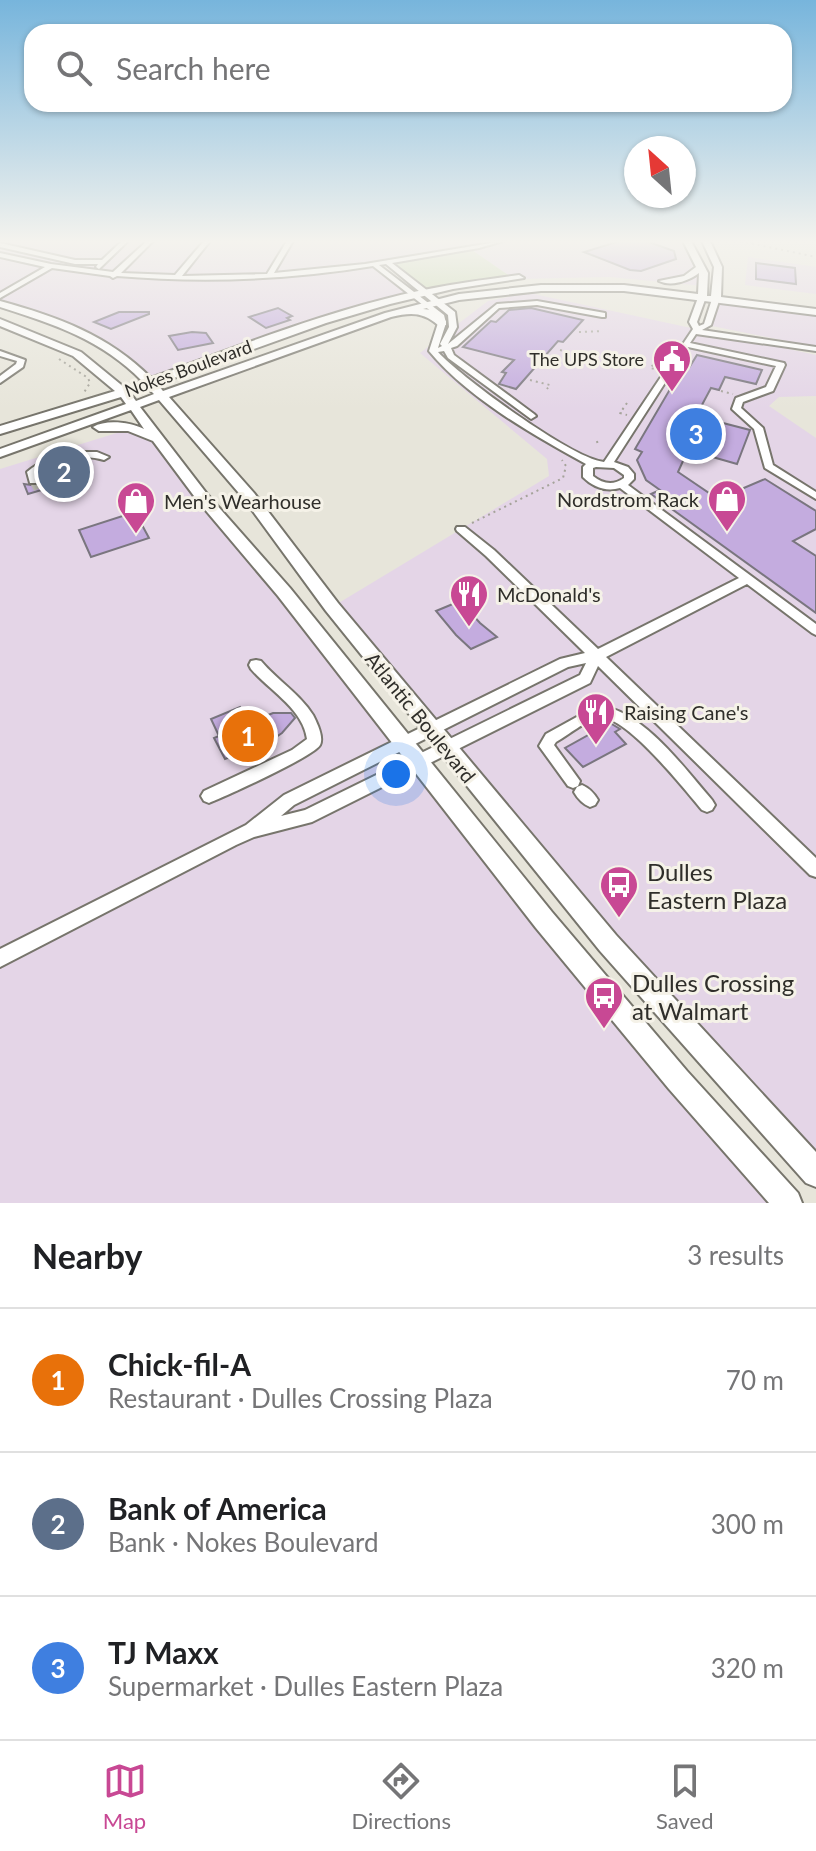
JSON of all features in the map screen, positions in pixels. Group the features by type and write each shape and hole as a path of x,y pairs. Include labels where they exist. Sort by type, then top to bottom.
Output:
{"main road":[{"name":"Nokes Boulevard","path":"150,383 406,297"},
{"name":"Nokes Boulevard","path":"422,297 446,297"},
{"name":"Nokes Boulevard","path":"0,430 59,413 163,397 440,297"},
{"name":"Nokes Boulevard","path":"739,297 816,312"},
{"name":"Nokes Boulevard","path":"763,297 816,302"},
{"name":"Atlantic Boulevard","path":"0,304 73,329 133,365 150,383 249,496 332,607 619,956 816,1173"},
{"path":"388,315 429,312 442,323"},
{"name":"Atlantic Boulevard","path":"0,322 59,345 94,366 129,400 157,440 606,995 788,1203"},
{"path":"133,365 159,371 206,364"},
{"path":"59,413 80,403 97,388 94,366"},
{"path":"0,441 129,400 150,383"},
{"name":"Nokes Boulevard","path":"0,453 36,442 129,400"},
{"path":"36,442 115,425 143,430 157,440"}],"street":[{"path":"696,330 693,322 701,297"},
{"path":"609,462 696,330 707,325 716,297"},
{"path":"430,299 442,323 433,351"},
{"path":"430,299 454,318 446,348"},
{"path":"433,351 446,348 505,304 540,302 602,315"},
{"path":"696,330 816,349"},
{"path":"686,344 781,365 770,389 739,400 736,409 758,428 768,466 816,496"},
{"path":"446,348 458,362 593,464"},
{"path":"433,351 497,404 574,450"},
{"path":"0,353 21,360 20,365 0,380"},
{"path":"37,489 32,472 42,466 86,454 104,457"},
{"path":"622,485 629,474 609,462 593,464 586,472 593,482 610,487 622,485 816,630"},
{"path":"461,529 816,869"},
{"path":"252,830 307,817 419,762 439,738 565,663 596,656 748,579"},
{"path":"0,958 252,830 289,800 404,742 439,738 585,679 596,656"},
{"path":"209,796 297,754 314,742 312,729 288,693 267,679 256,665"},
{"path":"582,791 546,746 551,738 602,711 615,714 638,731 707,805"}],"path":[{"path":"579,332 602,331"},
{"path":"560,350 580,355 577,358"},
{"path":"56,357 88,378 89,387 76,399"},
{"path":"530,380 550,385 547,389"},
{"path":"461,529 563,478 566,466 561,459"}],"shaded area":[{"path":"0,297 406,297 150,383 98,341 0,304"},
{"name":"Dulles Eastern Plaza","path":"508,297 548,297 816,355 816,396 779,397 769,406 816,438 816,1173 332,607 549,476 547,459 420,353 488,301"},
{"path":"716,298 816,312 816,347 707,325"},
{"path":"146,424 788,1203 0,1203 0,469"}],"building":[{"path":"278,308 292,316 287,318 290,320 266,328 249,317"},
{"path":"531,308 583,320 563,342 558,341 516,389 499,384 506,373 502,372 514,360 463,347 491,321 496,322 509,310"},
{"path":"119,312 149,314 111,329 94,322"},
{"path":"206,333 213,343 178,350 169,336"},
{"path":"697,355 762,370 756,384 725,377 719,390 711,388 696,416 750,430 737,464 688,450 678,472 718,499 765,479 816,511 816,529 793,541 816,556 816,613 651,494 660,490 646,480 637,460 642,452 635,449 683,367 689,368"},
{"path":"80,462 89,476 28,494 24,484 38,486 41,478 52,473 50,471"},
{"path":"135,512 149,538 91,557 79,530"},
{"name":"McDonald's","path":"460,601 497,637 471,649 456,635 436,611"},
{"path":"240,707 248,723 273,713 291,713 295,718 282,733 267,743 225,759 214,738 219,736 211,719"},
{"name":"Raising Cane's","path":"610,723 620,729 615,732 626,744 583,767 565,748"}],"tunnel":[{"path":"34,481 39,491"}],"place":[{"name":"The UPS Store","path":"672,393"},
{"name":"TJ Maxx","path":"696,434"},
{"name":"Bank of America","path":"64,472"},
{"name":"Nordstrom Rack","path":"727,533"},
{"name":"Men's Wearhouse","path":"136,535"},
{"name":"McDonald's","path":"469,628"},
{"name":"Chick-fil-A","path":"248,736"},
{"name":"Raising Cane's","path":"596,746"},
{"name":"Dulles Eastern Plaza","path":"619,919"},
{"name":"Dulles Crossing at Walmart","path":"604,1030"}]}
